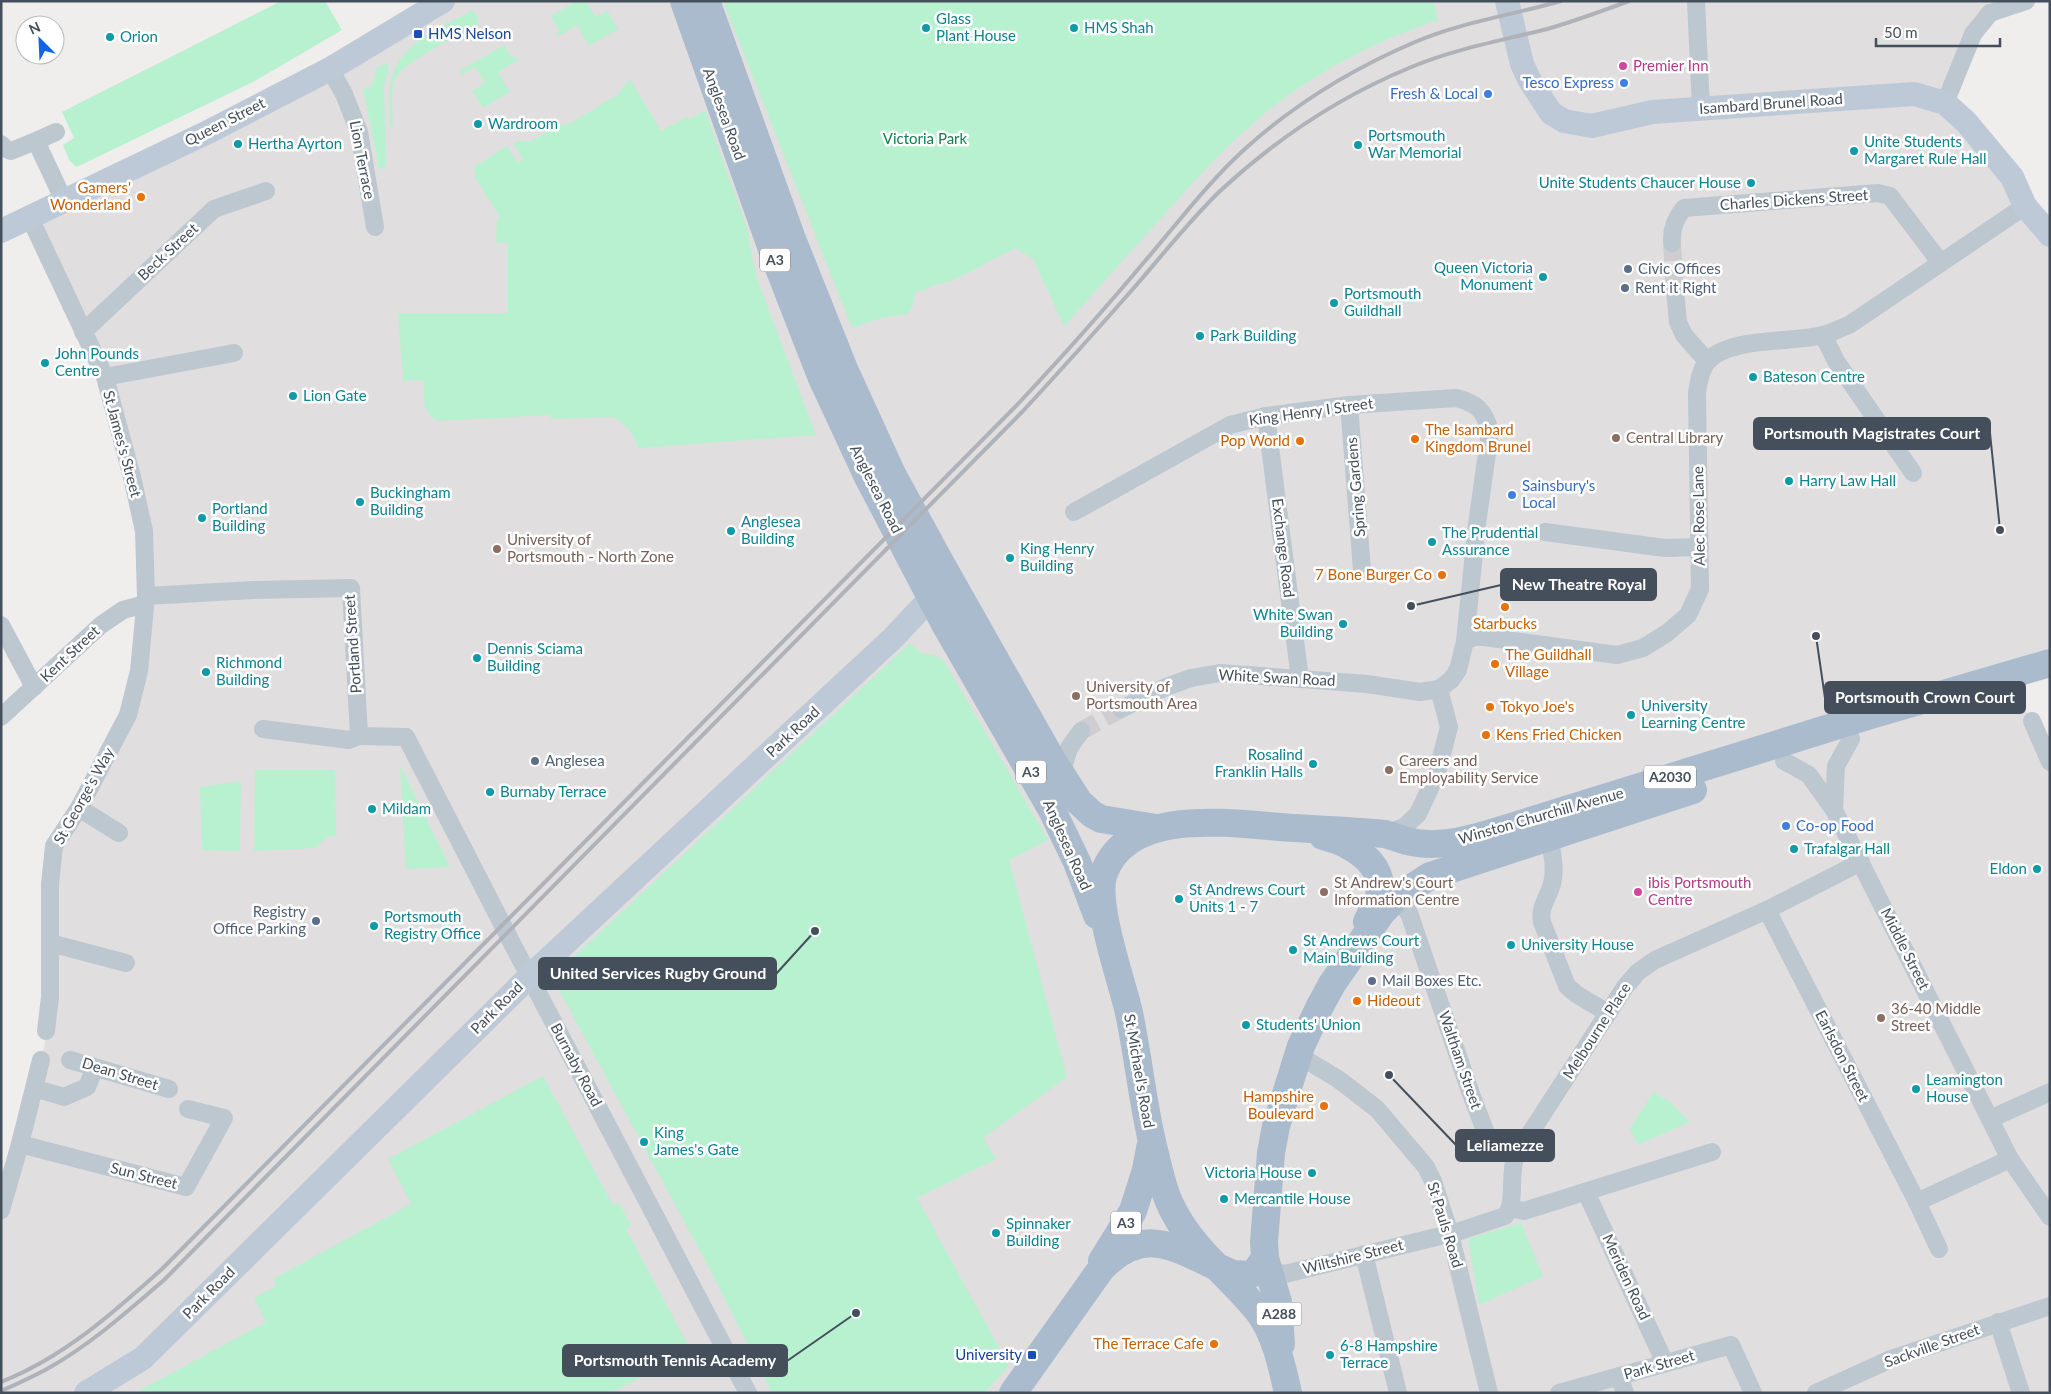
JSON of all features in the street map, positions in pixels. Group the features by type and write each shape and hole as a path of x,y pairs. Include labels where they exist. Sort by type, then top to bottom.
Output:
{"main road":[{"name":"Anglesea Road","path":"684,1 777,263 821,376 868,477 1079,802 1092,814 1113,822 1156,828"},
{"name":"Anglesea Road","path":"706,1 792,240 844,369 892,474 940,588 954,640 1029,768 1061,828 1077,862 1113,956"},
{"name":"Winston Churchill Avenue","path":"1286,827 1385,834 1408,842 1424,843 1457,842 1476,838 1871,715 2050,663"},
{"name":"Winston Churchill Avenue","path":"1362,940 1382,912 1396,898 1430,876 1851,739 2050,681"},
{"name":"A3","path":"1080,1296 1110,1259 1126,1248 1147,1242 1160,1244 1183,1252 1233,1274 1249,1275 1256,1271 1265,1258 1264,1242 1270,1153 1281,1108 1301,1046 1332,984 1362,940 1364,929 1379,897 1379,879 1371,864 1358,851 1343,842 1286,827 1227,822 1189,823 1156,828"},
{"name":"St Michael's Road","path":"1156,828 1126,843 1104,873 1102,895 1113,956 1129,1013 1152,1142 1161,1181 1175,1214 1196,1246 1215,1266"},
{"name":"A3","path":"1013,1393 1080,1296 1133,1211 1146,1170 1152,1142"},
{"name":"A288","path":"1265,1258 1278,1302 1286,1382"},
{"name":"A288","path":"1215,1266 1259,1312 1269,1332 1286,1382"}],"street":[{"name":"Queen Street","path":"1,232 210,131 330,69 443,1"},
{"path":"1696,1 1701,110"},
{"path":"1945,103 1972,34 1987,7 2026,1"},
{"name":"Isambard Brunel Road","path":"1508,2 1522,64 1529,80 1551,113 1564,121 1592,126 1652,112 1914,94 1945,103 1966,122 2012,176 2025,206 2050,235"},
{"name":"Lion Terrace","path":"330,69 344,94 359,132 374,227"},
{"path":"1,144 11,151 56,132"},
{"path":"36,141 64,201"},
{"name":"Beck Street","path":"83,332 214,209 266,191"},
{"name":"Charles Dickens Street","path":"1672,243 1671,232 1677,217 1684,208 1878,193 1890,196 1940,262"},
{"path":"1675,290 1678,322 1684,335 1707,361 1719,352 1736,346 1823,335 1848,325 2025,206"},
{"name":"St James's Street","path":"30,218 105,377 132,477 144,531 146,600"},
{"path":"1823,335 1836,361 1913,473"},
{"path":"105,377 234,353"},
{"name":"Alec Rose Lane","path":"1465,641 1475,637 1484,637 1617,655 1643,648 1667,633 1688,615 1700,589 1697,393 1700,377 1707,361"},
{"name":"King Henry I Street","path":"1074,512 1230,425 1266,416 1349,405 1456,398 1468,400 1478,406 1490,432 1477,524 1465,641"},
{"name":"Spring Gardens","path":"1349,405 1362,570"},
{"name":"Exchange Road","path":"1266,416 1300,679"},
{"path":"1545,532 1665,548 1700,548"},
{"name":"Portland Street","path":"146,600 253,590 351,588 359,736"},
{"name":"Park Road","path":"86,1393 143,1358 529,976 893,638 940,588"},
{"name":"Kent Street","path":"1,717 101,625 123,610 146,600"},
{"name":"St George's Way","path":"46,1031 50,997 50,884 54,846 79,808 128,715 139,671 146,600"},
{"path":"1,625 34,688"},
{"path":"1385,834 1404,828 1418,814 1437,772 1449,727 1439,689 1451,680 1458,670 1465,641"},
{"name":"White Swan Road","path":"1122,709 1166,687 1191,678 1220,672 1367,684 1420,692 1439,689"},
{"path":"2032,721 2050,762"},
{"path":"263,729 349,740 359,736"},
{"path":"1061,775 1069,748 1081,731"},
{"name":"Burnaby Road","path":"359,736 406,736 529,976 748,1393"},
{"path":"1834,810 1836,766 1851,739"},
{"name":"Middle Street","path":"1784,761 1809,774 1834,810 2010,1159 2050,1217"},
{"path":"79,808 119,833"},
{"path":"1549,837 1554,859 1552,883 1540,912 1542,922 1567,986 1576,994 1608,1013"},
{"name":"Melbourne Place","path":"1510,1208 1512,1168 1516,1155 1631,979 1645,966 1666,954 1767,910 1861,862"},
{"name":"Waltham Street","path":"1396,898 1410,913 1471,1095 1486,1133 1497,1145 1516,1155"},
{"name":"Earlsdon Street","path":"1767,910 1917,1202 1939,1249"},
{"path":"50,943 126,964"},
{"path":"1,1210 41,1060"},
{"name":"Dean Street","path":"70,1060 169,1089"},
{"name":"St Pauls Road","path":"1297,1060 1308,1061 1338,1079 1377,1109 1426,1167 1433,1181 1450,1234 1489,1393"},
{"path":"34,1088 64,1097 87,1087 95,1068"},
{"path":"1990,1119 2050,1092"},
{"name":"Sun Street","path":"20,1144 186,1187 224,1118 188,1109"},
{"path":"1510,1208 1524,1211 1712,1152"},
{"path":"1917,1202 2010,1159"},
{"name":"Meriden Road","path":"1586,1192 1665,1363"},
{"name":"Wiltshire Street","path":"1265,1258 1273,1272 1285,1274 1450,1234 1499,1219 1505,1216 1510,1208"},
{"path":"1364,1254 1398,1393"},
{"name":"Sackville Street","path":"1816,1393 1891,1360 1998,1322 2050,1306"},
{"path":"1998,1322 2021,1393"},
{"name":"Park Street","path":"1559,1393 1622,1384 1665,1363 1731,1345 1753,1393"}],"shaded area":[{"name":"University of Portsmouth Area","path":"443,1 2024,1 1990,13 1945,102 2050,235 2050,670 2016,690 2050,761 2050,1393 1,1393 1,1210 44,1047 50,997 54,846 128,715 144,531 105,377 30,218"}],"green space":[{"path":"281,1 325,1 342,30 253,82 83,164 76,167 69,160 63,145 74,138 62,112"},
{"path":"576,1 586,1 595,17 607,11 618,29 589,46 577,25 557,37 558,29 551,16"},
{"name":"Victoria Park","path":"723,1 1434,1 1438,20 1393,37 1349,58 1287,96 1268,111 1226,148 1200,175 1064,326 1033,259 1015,248 954,280 915,292 913,306 907,314 881,318 852,328"},
{"path":"473,10 479,20 476,25 419,58 400,72 393,84 393,126 390,126 390,85 396,67 403,55 424,37"},
{"path":"504,45 511,56 520,59 498,72 510,92 483,108 472,91 485,83 475,67 459,76 461,70"},
{"path":"387,62 388,70 384,87 386,167 379,169 363,89 371,87 377,68"},
{"path":"630,79 661,131 705,110 747,229 756,276 816,435 638,448 635,439 628,429 620,421 611,417 551,419 550,415 439,421 429,415 427,410 423,380 403,381 398,313 508,313 508,243 496,243 497,221 500,218 475,177 474,167 507,146 518,163 523,160 513,143 531,141 565,123 567,125 617,95"},
{"path":"910,643 921,653 934,655 944,661 1048,840 1009,860 1067,1077 983,1138 996,1159 917,1198 1009,1366 984,1393 772,1393 705,1260 552,977"},
{"path":"400,765 450,867 406,869"},
{"path":"255,770 335,770 336,836 329,836 315,848 254,851"},
{"path":"241,781 240,851 202,850 200,787"},
{"path":"543,1076 613,1205 619,1203 631,1225 626,1229 691,1351 611,1393 135,1393 266,1322 254,1298 276,1286 273,1279 411,1204 388,1159"},
{"path":"1653,1092 1670,1102 1690,1122 1638,1145 1630,1129"},
{"path":"1521,1223 1543,1276 1479,1305 1468,1239"}],"tunnel":[{"path":"1672,243 1675,290"},
{"path":"1081,731 1121,709"}],"railway":[{"path":"1,1382 46,1360 87,1333 162,1269 1017,405 1098,316 1206,188 1246,148 1285,116 1326,88 1392,52 1451,29 1561,1"},
{"path":"1,1391 63,1360 108,1328 164,1280 1023,411 1105,321 1197,215 1241,172 1286,137 1333,106 1409,68 1460,50 1557,26 1629,1"}],"place":[{"name":"Glass Plant House","path":"926,28"},
{"name":"HMS Shah","path":"1074,28"},
{"name":"HMS Nelson","path":"418,34"},
{"name":"Orion","path":"110,37"},
{"name":"Premier Inn","path":"1623,66"},
{"name":"Tesco Express","path":"1624,83"},
{"name":"Fresh & Local","path":"1488,94"},
{"name":"Wardroom","path":"478,124"},
{"name":"Hertha Ayrton","path":"238,144"},
{"name":"Portsmouth War Memorial","path":"1358,145"},
{"name":"Unite Students Margaret Rule Hall","path":"1854,151"},
{"name":"Unite Students Chaucer House","path":"1751,183"},
{"name":"Gamers' Wonderland","path":"141,197"},
{"name":"Civic Offices","path":"1628,269"},
{"name":"Queen Victoria Monument","path":"1543,277"},
{"name":"Rent it Right","path":"1625,288"},
{"name":"Portsmouth Guildhall","path":"1334,303"},
{"name":"Park Building","path":"1200,336"},
{"name":"John Pounds Centre","path":"45,363"},
{"name":"Bateson Centre","path":"1753,377"},
{"name":"Lion Gate","path":"293,396"},
{"name":"Central Library","path":"1616,438"},
{"name":"The Isambard Kingdom Brunel","path":"1415,439"},
{"name":"Pop World","path":"1300,441"},
{"name":"Harry Law Hall","path":"1789,481"},
{"name":"Sainsbury's Local","path":"1512,495"},
{"name":"Buckingham Building","path":"360,502"},
{"name":"Portland Building","path":"202,518"},
{"name":"Portsmouth Magistrates Court","path":"2000,530"},
{"name":"Anglesea Building","path":"731,531"},
{"name":"The Prudential Assurance","path":"1432,542"},
{"name":"University of Portsmouth - North Zone","path":"497,549"},
{"name":"King Henry Building","path":"1010,558"},
{"name":"7 Bone Burger Co","path":"1442,575"},
{"name":"New Theatre Royal","path":"1411,606"},
{"name":"Starbucks","path":"1505,607"},
{"name":"White Swan Building","path":"1343,624"},
{"name":"Portsmouth Crown Court","path":"1816,636"},
{"name":"Dennis Sciama Building","path":"477,658"},
{"name":"The Guildhall Village","path":"1495,664"},
{"name":"Richmond Building","path":"206,672"},
{"name":"University of Portsmouth Area","path":"1076,696"},
{"name":"Tokyo Joe's","path":"1490,707"},
{"name":"University Learning Centre","path":"1631,715"},
{"name":"Kens Fried Chicken","path":"1486,735"},
{"name":"Anglesea","path":"535,761"},
{"name":"Rosalind Franklin Halls","path":"1313,764"},
{"name":"Careers and Employability Service","path":"1389,770"},
{"name":"Burnaby Terrace","path":"490,792"},
{"name":"Mildam","path":"372,809"},
{"name":"Co-op Food","path":"1786,826"},
{"name":"Trafalgar Hall","path":"1794,849"},
{"name":"Eldon","path":"2037,869"},
{"name":"St Andrew's Court Information Centre","path":"1324,892"},
{"name":"ibis Portsmouth Centre","path":"1638,892"},
{"name":"St Andrews Court Units 1 - 7","path":"1179,899"},
{"name":"Registry Office Parking","path":"316,921"},
{"name":"Portsmouth Registry Office","path":"374,926"},
{"name":"United Services Rugby Ground","path":"815,931"},
{"name":"University House","path":"1511,945"},
{"name":"St Andrews Court Main Building","path":"1293,950"},
{"name":"Mail Boxes Etc.","path":"1372,981"},
{"name":"Hideout","path":"1357,1001"},
{"name":"36-40 Middle Street","path":"1881,1018"},
{"name":"Students' Union","path":"1246,1025"},
{"name":"Leliamezze","path":"1389,1075"},
{"name":"Leamington House","path":"1916,1089"},
{"name":"Hampshire Boulevard","path":"1324,1106"},
{"name":"King James's Gate","path":"644,1142"},
{"name":"Victoria House","path":"1312,1173"},
{"name":"Mercantile House","path":"1224,1199"},
{"name":"Spinnaker Building","path":"996,1233"},
{"name":"Portsmouth Tennis Academy","path":"856,1313"},
{"name":"The Terrace Cafe","path":"1214,1344"},
{"name":"University","path":"1032,1355"},
{"name":"6-8 Hampshire Terrace","path":"1330,1355"}]}
